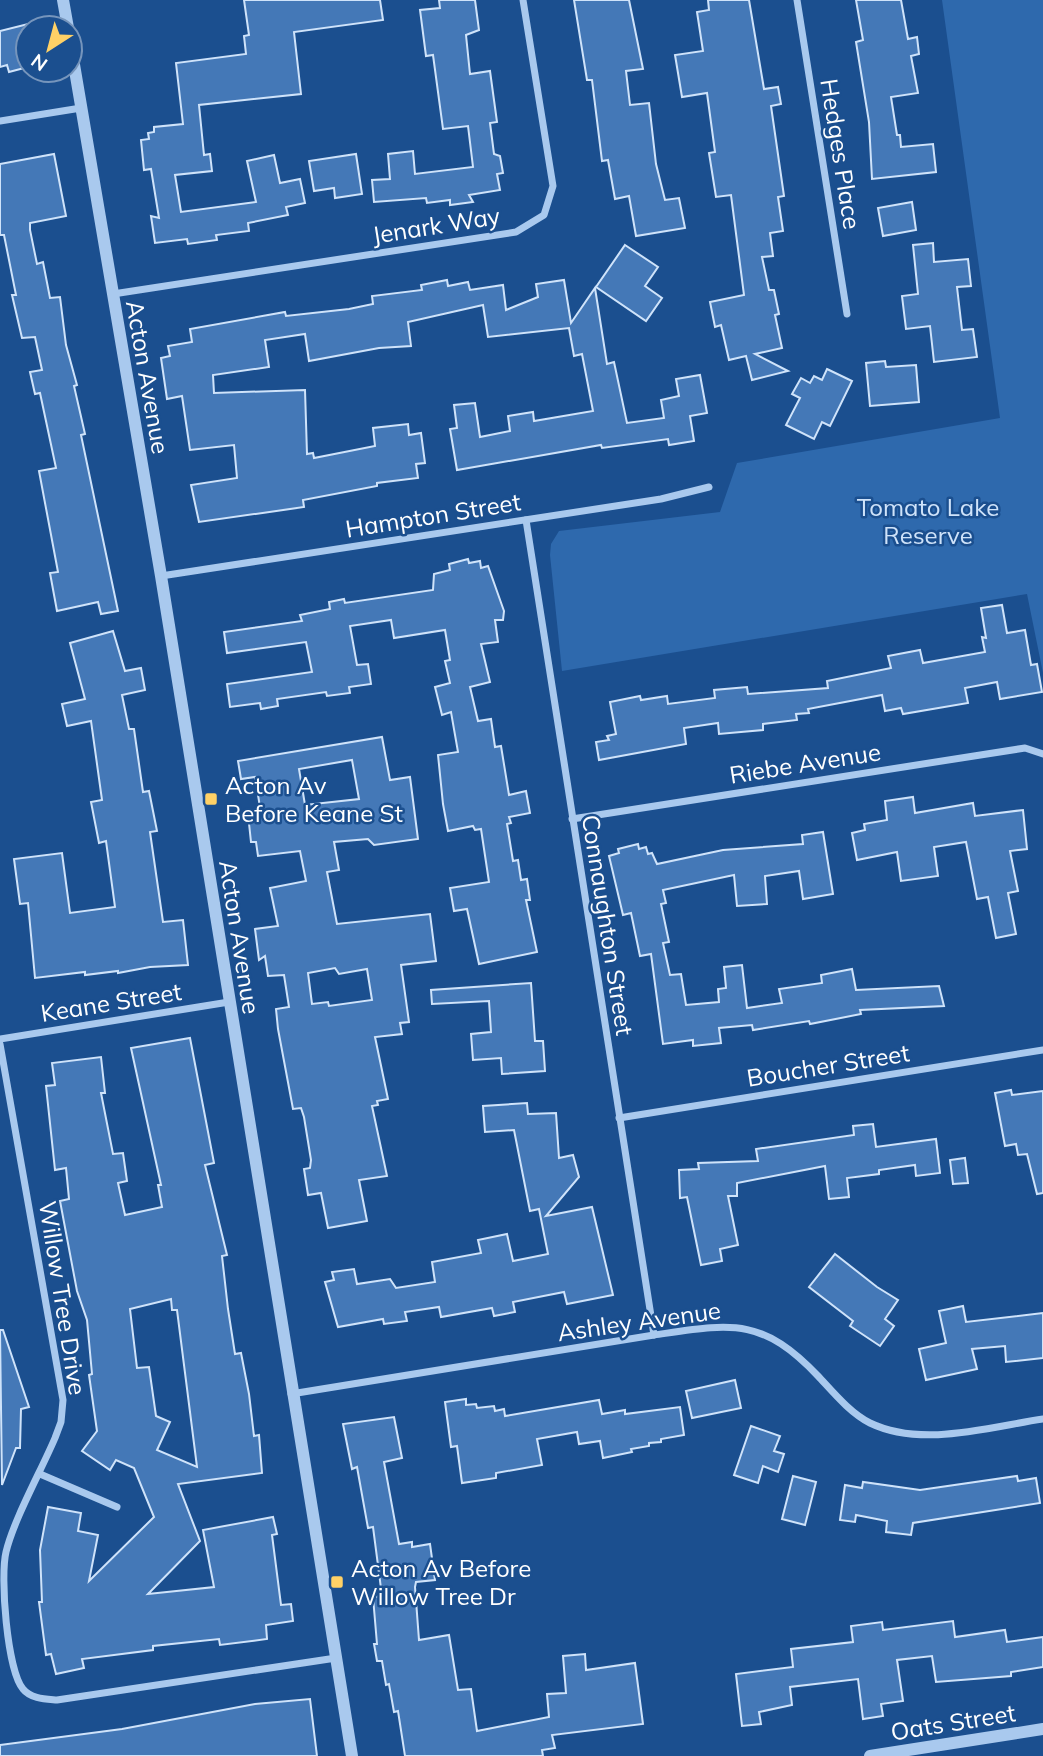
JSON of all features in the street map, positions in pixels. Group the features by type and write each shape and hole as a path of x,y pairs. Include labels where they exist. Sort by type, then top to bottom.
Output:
{"street":[{"name":"Jenark Way","path":"113,294 516,232 544,215 553,186 523,0"},
{"name":"Hedges Place","path":"797,0 846,314"},
{"name":"Acton Avenue","path":"77,84 162,576 291,1394 352,1756"},
{"path":"0,121 81,108"},
{"name":"Hampton Street","path":"162,576 661,499 709,487"},
{"name":"Connaughton Street","path":"526,520 654,1335"},
{"name":"Riebe Avenue","path":"572,819 1025,748 1043,754"},
{"name":"Keane Street","path":"0,1041 229,1002"},
{"name":"Willow Tree Drive","path":"0,1041 63,1400 61,1422 6,1551 1,1588 15,1671 23,1689 38,1698 57,1700 336,1658"},
{"name":"Boucher Street","path":"619,1118 1043,1050"},
{"name":"Ashley Avenue","path":"291,1394 654,1335 730,1328 774,1337 869,1422 907,1434 948,1433 1043,1419"},
{"path":"40,1474 117,1507"},
{"name":"Oats Street","path":"870,1756 1043,1729"}],"green space":[{"name":"Tomato Lake Reserve","path":"942,0 1043,0 1043,673 1027,594 562,671 550,555 551,544 559,531 720,512 737,463 1000,418"}],"building":[{"path":"244,0 380,0 383,20 294,32 301,94 199,105 204,155 210,154 212,171 175,175 181,212 256,202 247,161 274,155 280,183 300,179 305,203 286,207 288,215 248,223 249,231 216,235 217,240 188,244 187,239 155,243 151,216 159,218 151,169 144,170 141,140 149,139 148,133 154,132 154,127 183,124 176,63 246,54 244,36 249,35"},
{"path":"439,0 475,0 479,30 466,35 470,74 490,71 497,122 490,123 494,154 500,156 503,173 497,174 500,190 469,195 473,202 450,205 450,200 427,203 426,198 374,202 372,180 390,179 388,154 413,151 415,174 473,167 468,126 443,129 433,55 426,56 420,10 440,8"},
{"path":"574,0 629,0 643,69 626,71 630,105 649,103 656,164 665,200 679,198 685,228 636,236 629,196 615,199 608,160 602,161 592,80 587,80"},
{"path":"708,0 749,0 764,89 778,87 781,104 771,106 784,196 778,197 783,231 770,233 773,256 762,257 769,290 774,290 779,314 775,315 782,348 755,354 788,371 752,380 746,356 729,360 721,325 715,327 710,302 744,295 731,195 716,197 709,153 715,152 707,93 682,97 675,55 703,51 697,12 709,10"},
{"path":"856,0 901,0 908,39 917,37 919,54 911,56 918,93 891,97 897,135 900,135 901,147 933,144 936,172 872,179 869,122 856,42 863,40"},
{"path":"14,28 14,71 9,72 7,65 0,67 0,31"},
{"path":"54,154 66,216 30,223 30,230 37,264 43,262 50,298 60,297 66,345 77,385 74,386 85,434 81,435 118,611 101,614 98,602 57,611 50,573 58,572 39,471 56,468 40,393 35,394 30,372 42,370 35,337 22,338 12,295 16,295 4,235 0,235 0,164"},
{"path":"356,154 362,194 335,198 334,188 314,191 309,161"},
{"path":"912,202 916,230 883,236 878,208"},
{"path":"933,243 934,262 968,259 971,286 957,287 962,330 973,329 977,357 934,362 930,326 906,329 902,296 918,294 913,245"},
{"path":"625,245 658,267 645,286 662,298 646,321 596,287"},
{"path":"447,280 448,286 468,282 470,290 503,285 506,310 538,297 536,284 564,280 571,323 595,288 607,364 614,362 627,423 664,418 661,400 679,396 676,379 700,375 707,413 690,416 694,441 669,445 668,439 602,448 601,445 457,470 450,429 457,428 454,405 475,403 480,437 510,431 508,416 533,412 534,421 593,411 582,354 574,356 569,328 488,337 483,305 408,322 411,346 379,348 309,361 305,334 265,340 269,367 213,375 214,393 305,390 307,454 313,453 314,458 375,446 373,428 408,424 409,435 421,433 425,463 416,464 418,478 377,483 377,486 303,500 304,507 199,522 191,485 237,478 234,445 190,450 182,396 167,399 161,358 170,356 168,346 192,342 190,329 285,312 286,316 349,309 373,304 372,296 422,290 421,285"},
{"path":"885,361 886,367 916,365 919,402 870,406 866,363"},
{"path":"827,369 852,381 830,426 822,422 814,439 786,425 800,398 792,394 801,378 810,383 814,376 822,380"},
{"path":"468,559 469,563 480,561 481,568 488,566 504,611 503,620 495,620 498,642 481,644 490,682 470,687 478,721 491,719 495,747 501,746 509,795 526,791 530,813 509,817 511,823 507,824 513,861 518,860 521,880 527,879 530,900 526,900 537,952 479,964 467,909 454,911 450,888 489,882 481,829 475,830 473,826 448,831 443,804 438,755 458,752 451,712 442,715 435,687 450,683 445,661 450,660 445,630 394,638 391,620 350,626 357,665 368,664 371,684 349,687 350,693 327,696 326,692 277,699 278,706 261,709 260,703 230,707 227,684 312,672 306,642 227,653 224,632 302,621 300,615 330,609 329,602 344,599 345,603 433,590 434,574 450,570 449,564"},
{"path":"1002,605 1007,633 1025,630 1031,665 1037,664 1042,692 1000,699 997,682 965,688 968,703 903,714 901,708 885,711 882,695 808,709 809,713 796,714 797,720 763,724 763,730 719,734 718,723 684,728 686,744 599,760 596,742 609,740 607,736 616,734 610,702 640,696 641,700 667,696 668,704 715,698 714,690 747,687 748,694 828,688 827,681 891,668 888,656 920,650 923,663 985,652 982,637 986,638 981,608"},
{"path":"113,631 125,671 141,668 145,690 122,695 129,729 134,729 143,792 149,791 157,831 150,832 163,922 183,920 188,965 35,978 28,903 20,904 14,859 62,853 70,913 115,907 106,841 99,843 91,802 102,800 91,721 67,726 62,704 85,699 70,643"},
{"path":"382,737 390,780 410,777 418,839 374,845 368,839 334,842 339,870 327,872 337,924 430,914 436,961 401,965 409,1022 400,1023 402,1034 375,1037 388,1099 377,1101 378,1105 372,1106 387,1176 359,1180 367,1221 328,1228 321,1193 308,1195 304,1169 310,1168 311,1160 304,1117 301,1108 293,1109 278,1029 276,1009 289,1007 284,975 268,976 265,956 259,960 255,929 278,926 270,888 306,881 300,851 258,856 256,842 251,842 248,814 261,813 255,777 241,779 238,761","holes":["352,760 359,799 305,805 299,769","335,968 339,974 367,969 372,1000 329,1006 328,1002 312,1004 308,973"]},
{"path":"913,797 915,813 973,803 975,816 1023,810 1027,849 1010,851 1018,891 1008,893 1016,934 996,938 988,897 977,899 966,842 934,847 938,876 901,881 897,852 857,860 852,833 865,830 864,824 887,820 885,801"},
{"path":"823,832 833,894 803,899 799,871 765,876 767,904 737,906 734,875 663,890 666,903 661,904 669,942 663,943 670,975 681,974 686,1005 719,1002 718,989 726,988 724,967 742,965 747,1008 782,1003 779,989 822,983 821,975 852,969 856,990 939,986 944,1006 860,1010 861,1014 810,1024 809,1021 753,1030 752,1025 719,1028 721,1043 693,1046 693,1040 663,1044 651,954 640,956 631,913 623,915 609,856 619,853 618,849 638,844 639,849 646,847 648,854 652,853 657,864 723,850 803,844 802,835"},
{"path":"531,983 535,1041 543,1041 545,1071 502,1074 501,1058 473,1060 471,1034 491,1032 489,1001 432,1004 431,990"},
{"path":"190,1038 214,1163 205,1165 227,1255 222,1256 235,1354 241,1353 254,1436 259,1435 262,1473 178,1484 200,1541 148,1594 214,1587 203,1530 273,1517 277,1534 272,1535 281,1605 291,1604 293,1621 266,1625 267,1639 220,1645 219,1639 153,1646 153,1650 82,1659 84,1668 56,1674 51,1654 46,1655 39,1602 42,1602 40,1550 48,1507 81,1513 78,1531 98,1535 89,1581 154,1517 134,1468 116,1460 110,1470 82,1451 97,1431 89,1375 92,1374 87,1320 77,1291 60,1201 69,1199 66,1168 55,1170 46,1086 55,1085 52,1063 101,1057 105,1093 101,1093 113,1154 123,1153 127,1181 118,1183 125,1215 162,1207 158,1185 161,1185 131,1048","holes":["171,1299 172,1310 177,1310 197,1467 157,1450 170,1422 156,1416 149,1367 137,1368 130,1309"]},
{"path":"1011,1090 1012,1095 1043,1091 1043,1193 1037,1194 1027,1154 1018,1155 1016,1144 1005,1146 995,1093"},
{"path":"527,1103 528,1114 556,1113 559,1158 573,1155 579,1177 546,1216 592,1207 613,1295 567,1304 564,1292 513,1302 515,1312 494,1316 492,1308 441,1317 439,1307 405,1312 407,1321 384,1324 383,1319 338,1327 325,1282 334,1280 332,1272 354,1269 357,1284 390,1279 396,1288 435,1282 432,1262 481,1253 478,1240 507,1234 513,1261 548,1254 539,1209 530,1211 514,1130 485,1132 483,1106"},
{"path":"873,1124 876,1147 936,1139 940,1173 916,1176 915,1165 879,1170 879,1174 847,1178 849,1197 829,1199 825,1166 737,1183 737,1196 728,1196 738,1245 720,1249 722,1261 701,1265 687,1197 680,1198 679,1170 699,1169 698,1163 758,1161 756,1149 854,1135 853,1126"},
{"path":"965,1158 968,1183 953,1184 950,1160"},
{"path":"835,1254 898,1300 885,1319 894,1326 880,1346 850,1326 853,1321 809,1287"},
{"path":"963,1306 966,1322 1043,1313 1043,1358 1006,1362 1005,1346 972,1349 977,1369 926,1380 919,1349 946,1343 939,1311"},
{"path":"0,1330 3,1330 29,1407 21,1409 20,1448 16,1448 2,1485"},
{"path":"735,1380 741,1408 692,1418 686,1391"},
{"path":"466,1399 466,1405 476,1404 477,1408 494,1406 495,1411 504,1409 505,1416 599,1400 602,1414 680,1407 684,1435 661,1439 661,1442 649,1443 649,1446 631,1449 632,1452 603,1458 600,1441 579,1444 577,1432 537,1439 542,1465 496,1473 496,1478 462,1483 457,1446 451,1447 445,1402"},
{"path":"394,1417 402,1458 384,1462 399,1544 412,1542 412,1547 430,1544 435,1580 416,1582 419,1640 449,1635 458,1690 471,1689 477,1731 549,1717 547,1694 566,1693 563,1656 585,1654 586,1670 635,1663 643,1724 552,1735 555,1748 542,1750 543,1756 405,1756 398,1711 394,1712 389,1684 386,1685 382,1661 377,1661 374,1644 377,1644 373,1597 382,1596 373,1527 368,1528 357,1467 352,1469 343,1424"},
{"path":"751,1426 780,1436 774,1451 784,1454 778,1472 763,1466 758,1483 734,1475"},
{"path":"793,1476 816,1482 805,1525 782,1519"},
{"path":"1017,1476 1018,1481 1036,1478 1040,1503 913,1523 911,1535 886,1532 887,1521 856,1515 855,1522 840,1520 845,1485 862,1488 863,1482 920,1490"},
{"path":"953,1621 955,1637 1005,1630 1007,1642 1043,1637 1043,1667 1011,1672 1011,1676 936,1682 932,1656 897,1660 903,1701 881,1704 883,1716 863,1719 858,1679 790,1687 792,1705 759,1712 761,1724 742,1726 736,1674 793,1667 791,1649 853,1642 851,1626 882,1622 883,1630"},
{"path":"310,1699 317,1756 0,1756 0,1745 122,1729 255,1704"}],"place":[{"name":"Acton Av Before Keane St","path":"211,799"},
{"name":"Acton Av Before Willow Tree Dr","path":"337,1582"}]}
